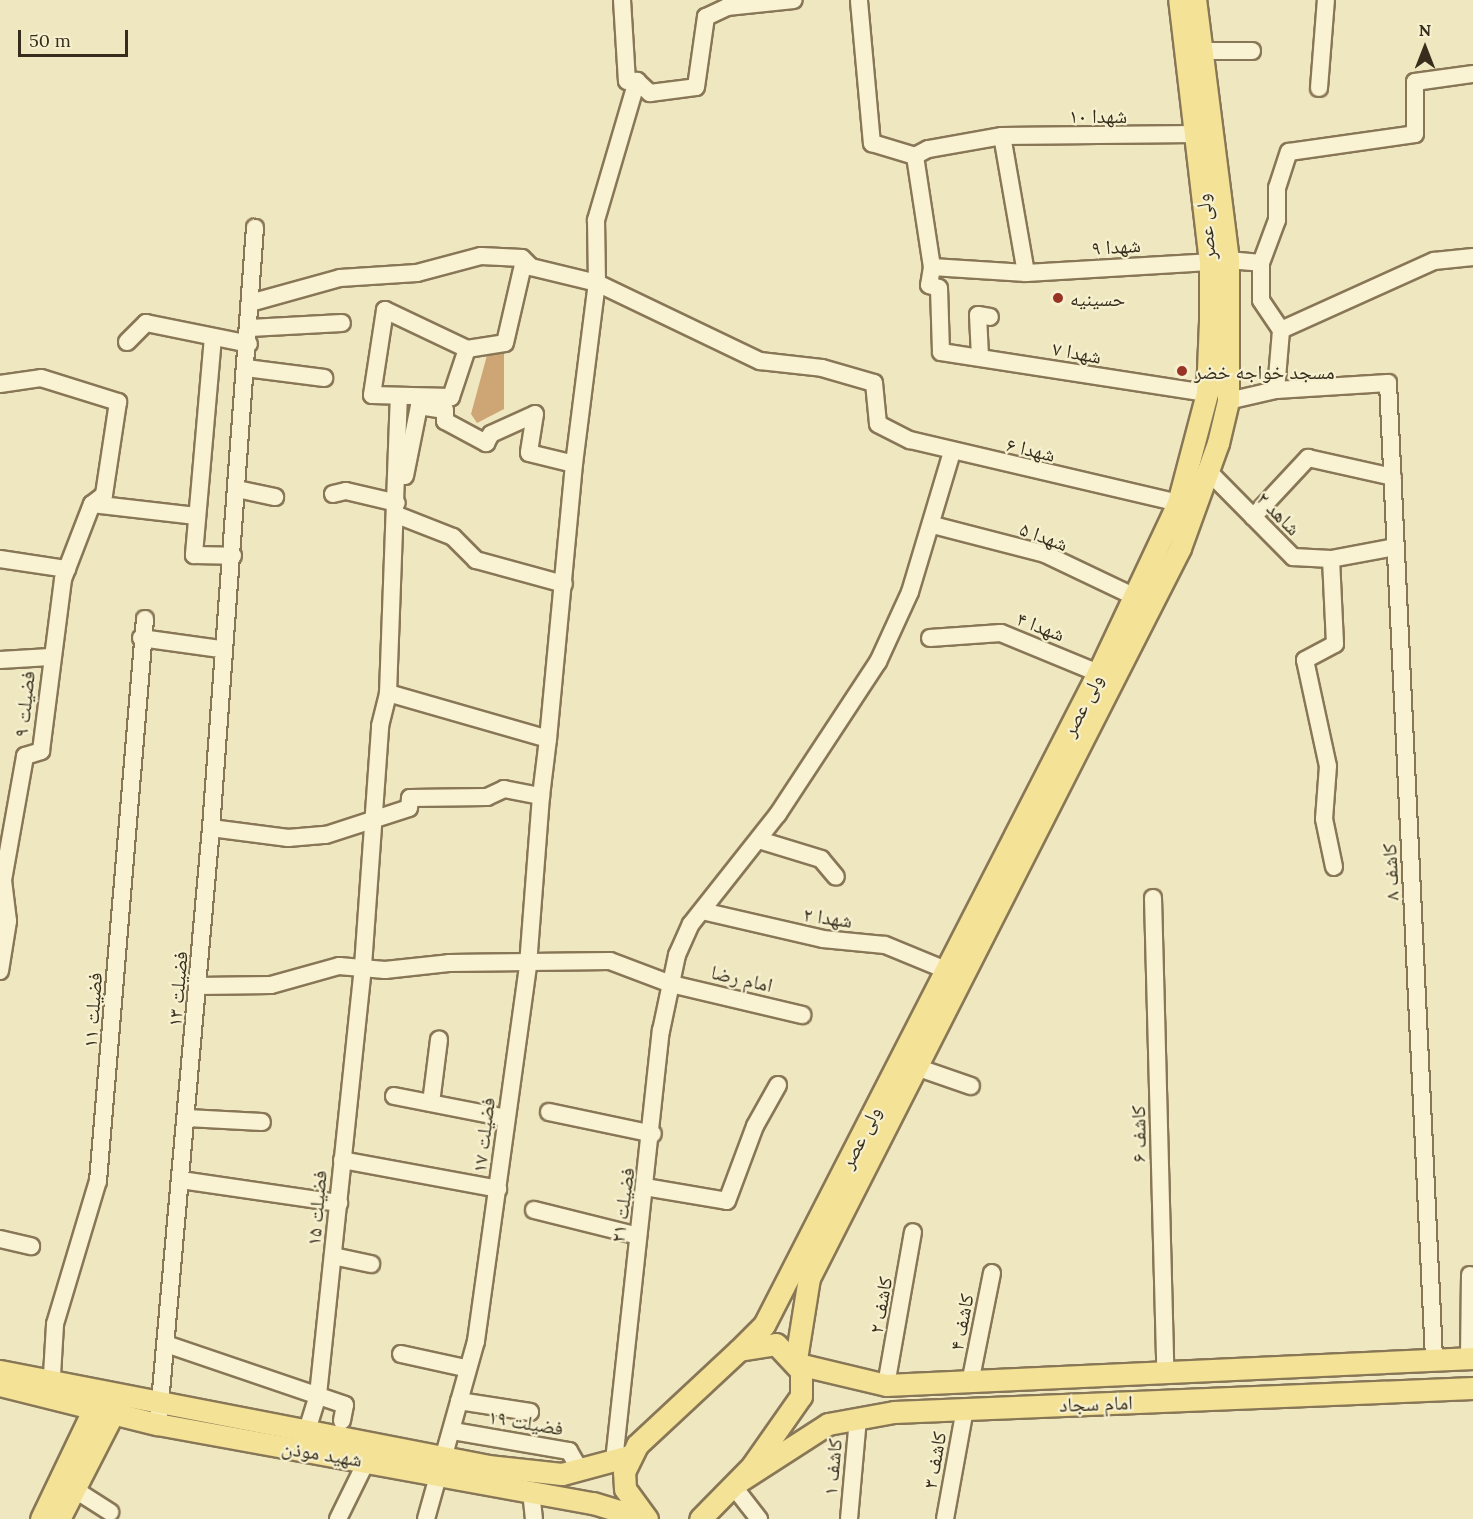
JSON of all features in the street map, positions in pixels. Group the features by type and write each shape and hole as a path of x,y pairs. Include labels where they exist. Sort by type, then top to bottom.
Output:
{"main road":[{"name":"ولی عصر","path":"622,1459 764,1325 954,974 1180,548 1209,472 1228,401 1219,261 1202,134 1179,0"},
{"name":"ولی عصر","path":"1195,0 1200,51 1202,134"},
{"name":"ولی عصر","path":"736,1485 801,1396 797,1361 800,1322 809,1278 916,1067 954,974 1136,597 1178,503 1207,393 1219,261"},
{"path":"800,1322 806,1341 831,1374"},
{"name":"امام سجاد","path":"739,1350 763,1342 797,1361 831,1374 886,1385 971,1378 1165,1369 1471,1358"},
{"name":"شهید موذن","path":"0,1371 51,1390 107,1403 443,1467 595,1511 646,1519"},
{"path":"1104,1373 1106,1403"},
{"name":"شهید موذن","path":"0,1385 51,1390"},
{"name":"امام سجاد","path":"736,1485 808,1435 858,1418 965,1409 1473,1388"},
{"path":"59,1519 74,1489 107,1403"},
{"path":"40,1519 107,1403"},
{"name":"شهید موذن","path":"443,1467 562,1474 622,1459"},
{"path":"622,1459 625,1489 646,1519"},
{"path":"700,1519 736,1485"}],"street":[{"path":"622,0 627,81 637,81 650,93 696,87 706,17 727,7 794,0"},
{"path":"855,0 872,143 922,152 932,267"},
{"path":"1319,88 1326,0"},
{"path":"1200,51 1252,51"},
{"path":"1228,401 1276,390 1281,330 1261,300 1261,263 1277,220 1277,188 1289,152 1415,134 1415,82 1473,74"},
{"name":"فضیلت ۱۷","path":"426,1519 453,1431 465,1368 476,1341 528,965 541,796 564,584 574,464 597,284 596,220 637,81"},
{"name":"شهدا ۱۰","path":"922,152 1002,136 1202,134"},
{"path":"1002,136 1026,273"},
{"name":"فضیلت ۱۳","path":"159,1414 188,1118 211,828 220,649 233,556 255,228"},
{"path":"250,303 340,278 417,273 481,256 524,261 531,267 597,284"},
{"path":"1281,330 1434,261 1473,256"},
{"path":"467,350 451,397 399,398 372,395 385,310 467,350 505,343 524,261"},
{"name":"شهدا ۹","path":"932,267 1026,273 1219,261 1261,263"},
{"name":"شهدا ۷","path":"932,267 929,285 939,288 941,352 1207,393"},
{"name":"شهدا ۶","path":"597,284 760,361 822,368 874,382 878,424 952,452 1178,503"},
{"path":"980,357 978,315 990,317"},
{"path":"127,342 146,323 213,337 249,336 342,323"},
{"path":"213,337 194,555 233,556"},
{"path":"246,368 324,378"},
{"name":"فضیلت ۹","path":"0,384 41,378 118,402 104,495 92,504 67,569 50,657 41,751 25,756 3,880 8,921 0,971"},
{"name":"کاشف ۸","path":"1276,390 1388,383 1434,1360"},
{"path":"397,513 399,398"},
{"path":"397,513 419,406 445,410 445,421 486,443 491,434 535,414 529,453 574,464"},
{"name":"فضیلت ۲۱","path":"622,1459 638,1236 653,1134 661,1031 677,956 702,911 759,840 878,662 933,525 952,452"},
{"path":"1254,517 1308,458 1393,477"},
{"name":"شاهد ۲","path":"1209,472 1293,557 1331,559 1396,547"},
{"path":"237,489 275,497"},
{"path":"333,494 346,491 453,537 476,560 564,584"},
{"path":"92,504 196,516"},
{"name":"فضیلت ۱۵","path":"303,1442 318,1395 363,966 372,816 388,693 397,513"},
{"name":"شهدا ۵","path":"933,525 1044,554 1136,597"},
{"path":"0,559 67,569"},
{"path":"1331,559 1335,644 1305,660 1328,766 1324,819 1334,867"},
{"name":"فضیلت ۱۱","path":"51,1390 55,1324 98,1181 141,638 145,619"},
{"name":"شهدا ۴","path":"930,638 1001,633 1098,673"},
{"path":"141,638 220,649"},
{"path":"0,660 50,657"},
{"path":"388,693 548,739"},
{"path":"211,828 288,838 326,835 372,816 409,808 410,798 487,797 504,789 541,796"},
{"path":"759,840 821,859 836,877"},
{"name":"کاشف ۶","path":"1153,898 1165,1369"},
{"name":"شهدا ۲","path":"702,911 823,939 885,945 954,974"},
{"name":"امام رضا","path":"198,986 271,985 339,966 528,965 609,961 671,984 802,1015"},
{"path":"431,1103 439,1040"},
{"path":"916,1067 971,1086"},
{"path":"645,1187 727,1201 755,1126 778,1085"},
{"path":"394,1096 506,1118"},
{"path":"549,1112 653,1134"},
{"path":"188,1118 262,1122"},
{"path":"342,1160 498,1189"},
{"path":"182,1180 339,1203"},
{"path":"534,1210 638,1236"},
{"name":"کاشف ۲","path":"886,1385 913,1232"},
{"path":"0,1239 31,1246"},
{"path":"333,1256 371,1264"},
{"name":"کاشف ۴","path":"971,1378 992,1273"},
{"path":"1470,1275 1471,1358"},
{"path":"166,1344 345,1405 342,1421"},
{"path":"400,1354 465,1368"},
{"path":"459,1401 530,1412"},
{"name":"کاشف ۳","path":"945,1519 965,1409"},
{"name":"کاشف ۱","path":"849,1519 858,1418"},
{"name":"فضیلت ۱۹","path":"453,1431 569,1451 580,1470"},
{"path":"338,1519 371,1453"},
{"path":"736,1485 759,1519"},
{"path":"74,1489 110,1512"},
{"path":"531,1491 534,1519"}],"building":[{"path":"489,348 504,353 504,409 477,423 471,414"}],"place":[{"name":"حسینیه","path":"1058,298"},
{"name":"مسجد خواجه خضر","path":"1182,371"}]}
